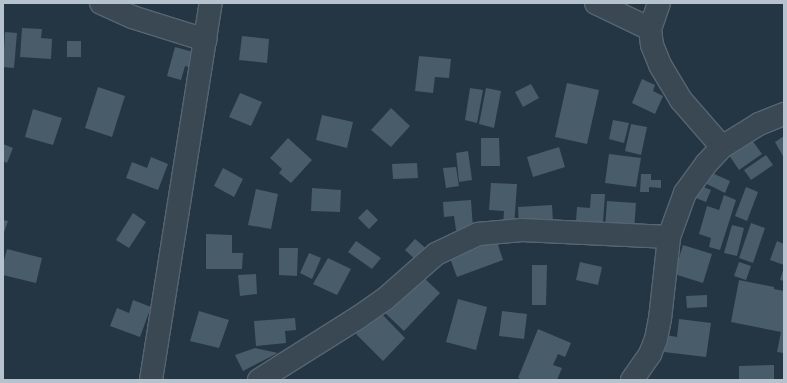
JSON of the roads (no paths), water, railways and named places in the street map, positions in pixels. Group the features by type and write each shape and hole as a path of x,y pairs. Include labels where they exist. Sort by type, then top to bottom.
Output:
{"street":[{"path":"101,3 132,17 206,40"},
{"path":"151,380 211,3"},
{"path":"596,3 650,30"},
{"path":"659,3 650,30 652,45 660,65 680,100 722,147"},
{"path":"632,380 650,354 656,340 660,319 668,237 685,193 706,164 722,147 759,124 784,114"},
{"path":"259,380 385,299 436,254 478,234 522,230 668,237"}]}
